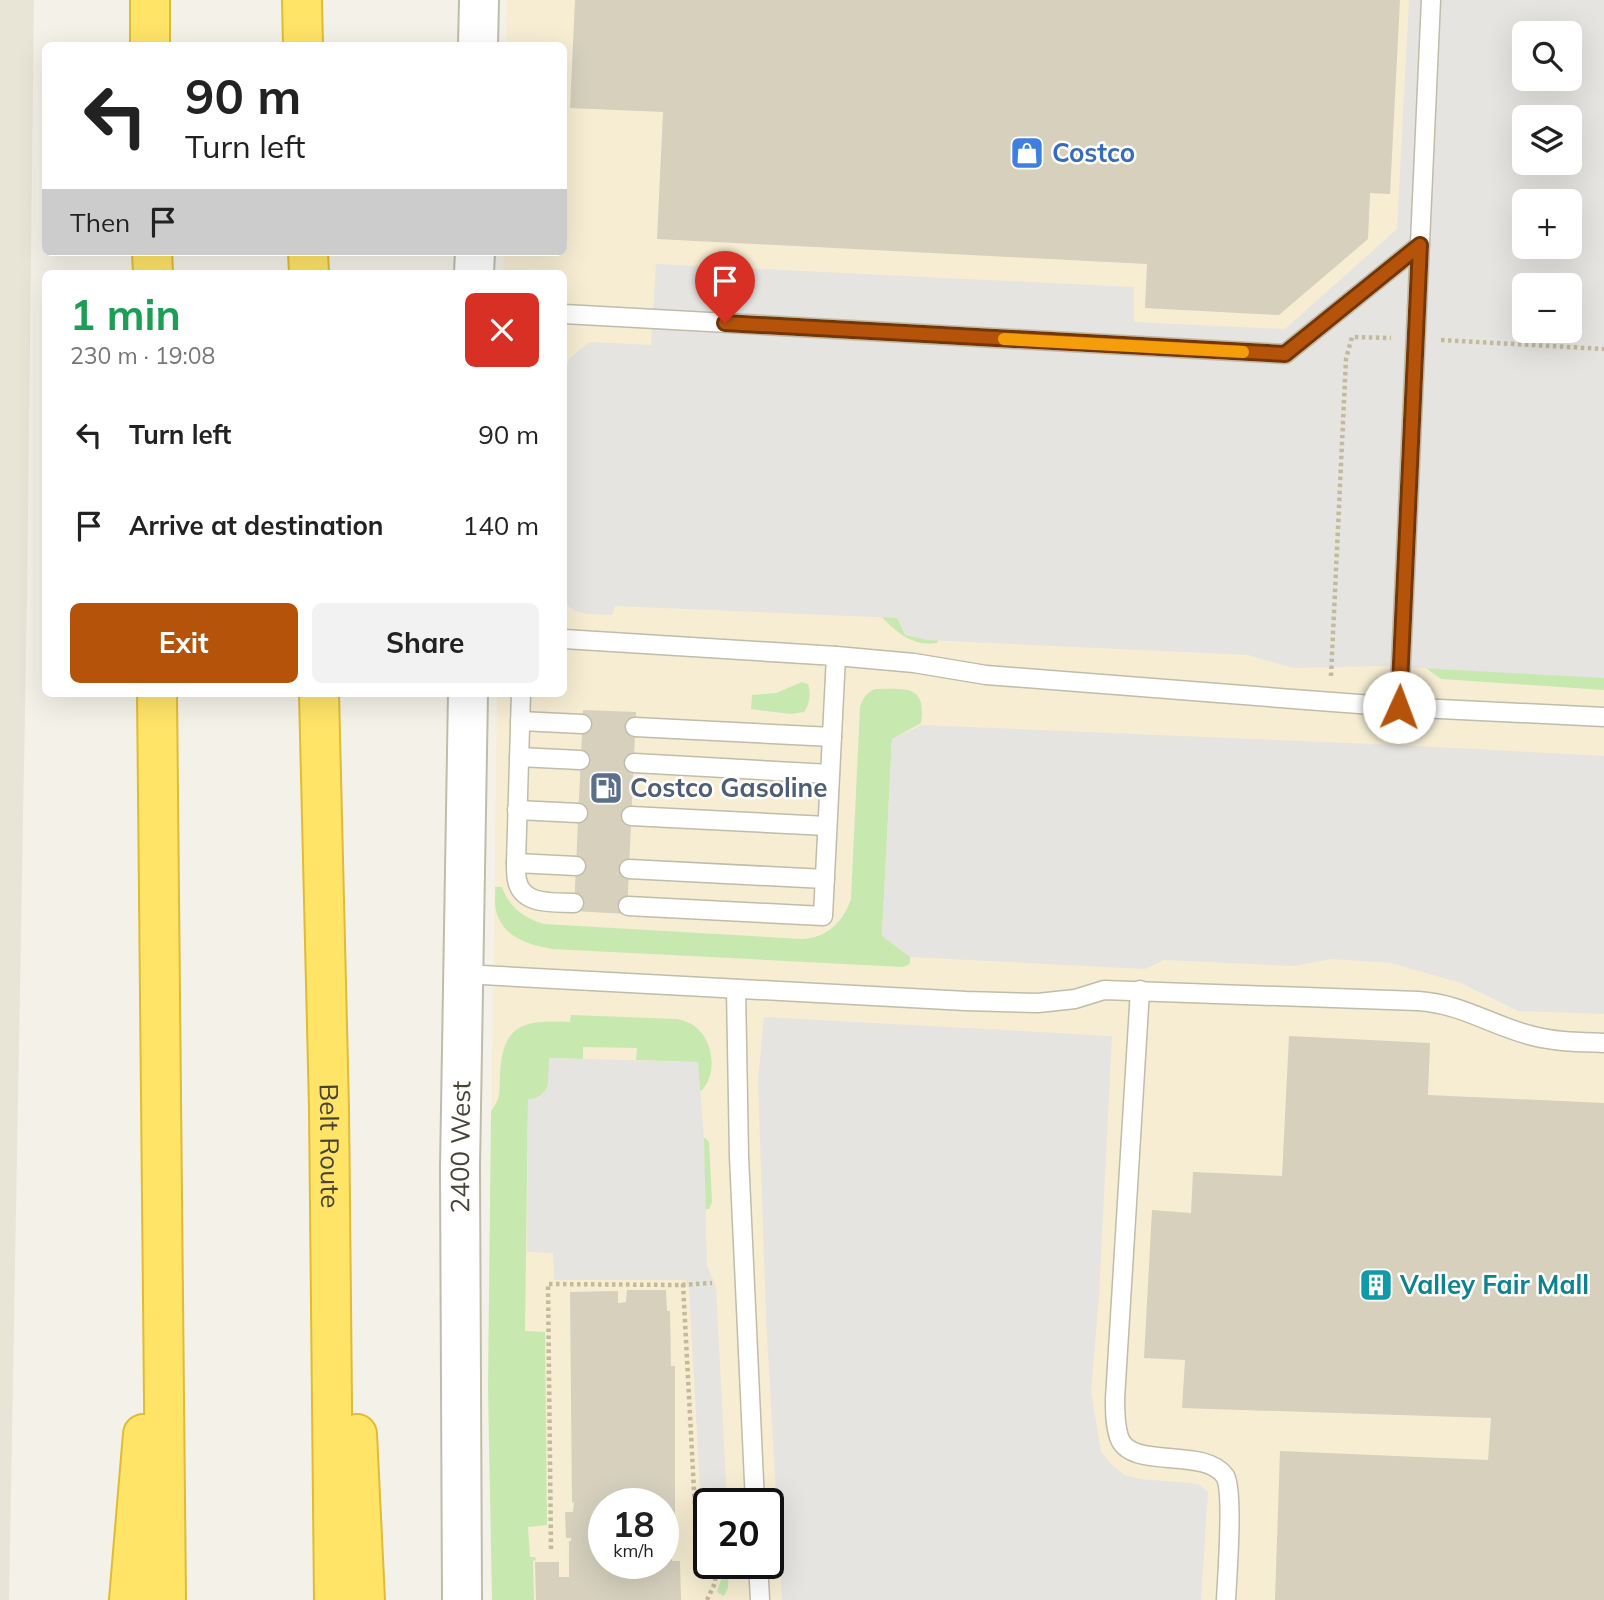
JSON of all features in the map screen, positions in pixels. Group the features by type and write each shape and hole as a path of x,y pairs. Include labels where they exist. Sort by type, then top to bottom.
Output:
{"highway":[{"path":"150,0 150,42"},
{"path":"302,0 303,42"},
{"path":"157,697 166,1600"},
{"name":"Belt Route","path":"319,697 329,1108 334,1600"},
{"path":"329,1108 357,1430 365,1600"},
{"path":"129,1600 163,1195"}],"street":[{"path":"478,42 479,0"},
{"name":"2400 West","path":"462,1600 460,1346 468,697"}],"lane":[{"path":"1399,707 1431,0"},
{"path":"567,314 1285,354 1420,245"},
{"path":"567,639 836,656 914,663 986,676 1399,707 1604,718"},
{"path":"628,906 823,916 836,656"},
{"path":"521,697 517,880 520,890 527,897 537,901 574,903"},
{"path":"520,721 582,724"},
{"path":"635,727 832,737"},
{"path":"519,757 580,760"},
{"path":"634,763 830,774"},
{"path":"517,810 578,813"},
{"path":"631,816 827,826"},
{"path":"516,863 576,866"},
{"path":"629,869 825,879"},
{"path":"463,974 966,1001 1038,1003 1075,999 1104,989 1438,1002 1532,1036 1604,1043"},
{"path":"736,989 739,1156 754,1488"},
{"path":"1140,990 1115,1399 1116,1419 1119,1440 1140,1455 1204,1462 1224,1476 1228,1486 1229,1524 1226,1600"},
{"path":"759,1579 761,1600"}],"path":[{"path":"1331,675 1346,359 1352,337 1399,338"},
{"path":"1434,340 1604,349"},
{"path":"551,1549 548,1284 712,1283"},
{"path":"683,1284 694,1488"},
{"path":"707,1600 715,1579"}],"shaded area":[{"path":"0,0 34,0 27,599 9,1600 0,1600"},
{"name":"Valley Fair Mall","path":"507,0 1604,0 1604,1600 492,1600 488,1388 497,697 567,697 567,270 503,270 504,256 567,256 567,42 506,42"},
{"path":"1409,0 1604,0 1604,678 1380,666 1293,668 1248,655 927,640 905,635 897,618 615,606 612,615 587,614 567,605 567,364 570,358 588,343 651,345 656,264 1134,287 1134,322 1285,329 1397,229"},
{"path":"922,725 1604,756 1604,1014 1518,1011 1461,983 1391,963 1332,959 1293,966 1164,960 1145,969 910,957 882,936 892,739"},
{"path":"764,1017 1112,1036 1099,1296 1091,1391 1101,1452 1113,1466 1125,1475 1200,1485 1208,1492 1201,1600 782,1600 784,1488 776,1488 766,1317 758,1081"},
{"path":"549,1058 698,1062 704,1140 707,1265 716,1287 726,1488 700,1488 689,1288 685,1280 554,1280 553,1253 527,1252 528,1100 539,1097 548,1087"}],"green space":[{"path":"880,598 938,640 937,643 913,641 900,633 882,617"},
{"path":"1423,663 1604,668 1604,690 1441,679"},
{"path":"802,682 808,684 809,691 809,702 804,712 791,714 751,709 752,695 776,693"},
{"path":"875,689 912,691 921,701 921,723 892,739 882,935 911,934 908,965 903,967 552,949 525,942 504,927 496,910 495,887 502,887 518,911 544,924 802,939 826,932 839,922 851,899 860,707 865,696"},
{"path":"571,1015 686,1021 696,1027 707,1043 712,1060 710,1077 701,1091 698,1091 697,1062 636,1060 637,1048 583,1047 583,1059 549,1058 546,1090 542,1095 528,1100 525,1331 545,1332 547,1525 528,1527 530,1557 535,1557 536,1560 533,1561 534,1600 492,1600 488,1388 491,1111 500,1090 505,1044 511,1035 529,1024 570,1022"},
{"path":"705,1138 709,1142 712,1202 709,1209 704,1209 701,1140"},
{"path":"728,1579 724,1596 717,1592 721,1580"}],"building":[{"name":"Costco","path":"575,0 1400,0 1390,194 1370,193 1368,239 1279,315 1145,308 1147,264 657,239 663,112 570,108"},
{"name":"Costco Gasoline","path":"583,710 636,712 627,914 574,911"},
{"name":"Valley Fair Mall","path":"1289,1036 1430,1043 1428,1095 1604,1103 1604,1600 1275,1600 1280,1451 1488,1460 1491,1418 1182,1408 1185,1360 1144,1358 1152,1210 1191,1213 1193,1172 1282,1176"},
{"path":"627,1290 666,1290 667,1311 670,1311 671,1366 675,1366 675,1488 588,1488 588,1579 679,1579 680,1561 681,1600 536,1600 535,1562 559,1562 559,1577 569,1577 571,1538 566,1538 565,1512 573,1512 574,1502 572,1503 570,1292 618,1291 618,1303 626,1302"}],"slow traffic":[{"path":"1004,339 1243,352"}],"place":[{"name":"Costco","path":"1027,153"},
{"name":"Costco Gasoline","path":"606,788"},
{"name":"Valley Fair Mall","path":"1376,1285"}],"route":[{"path":"725,323 1285,354 1420,245 1399,707"}]}
